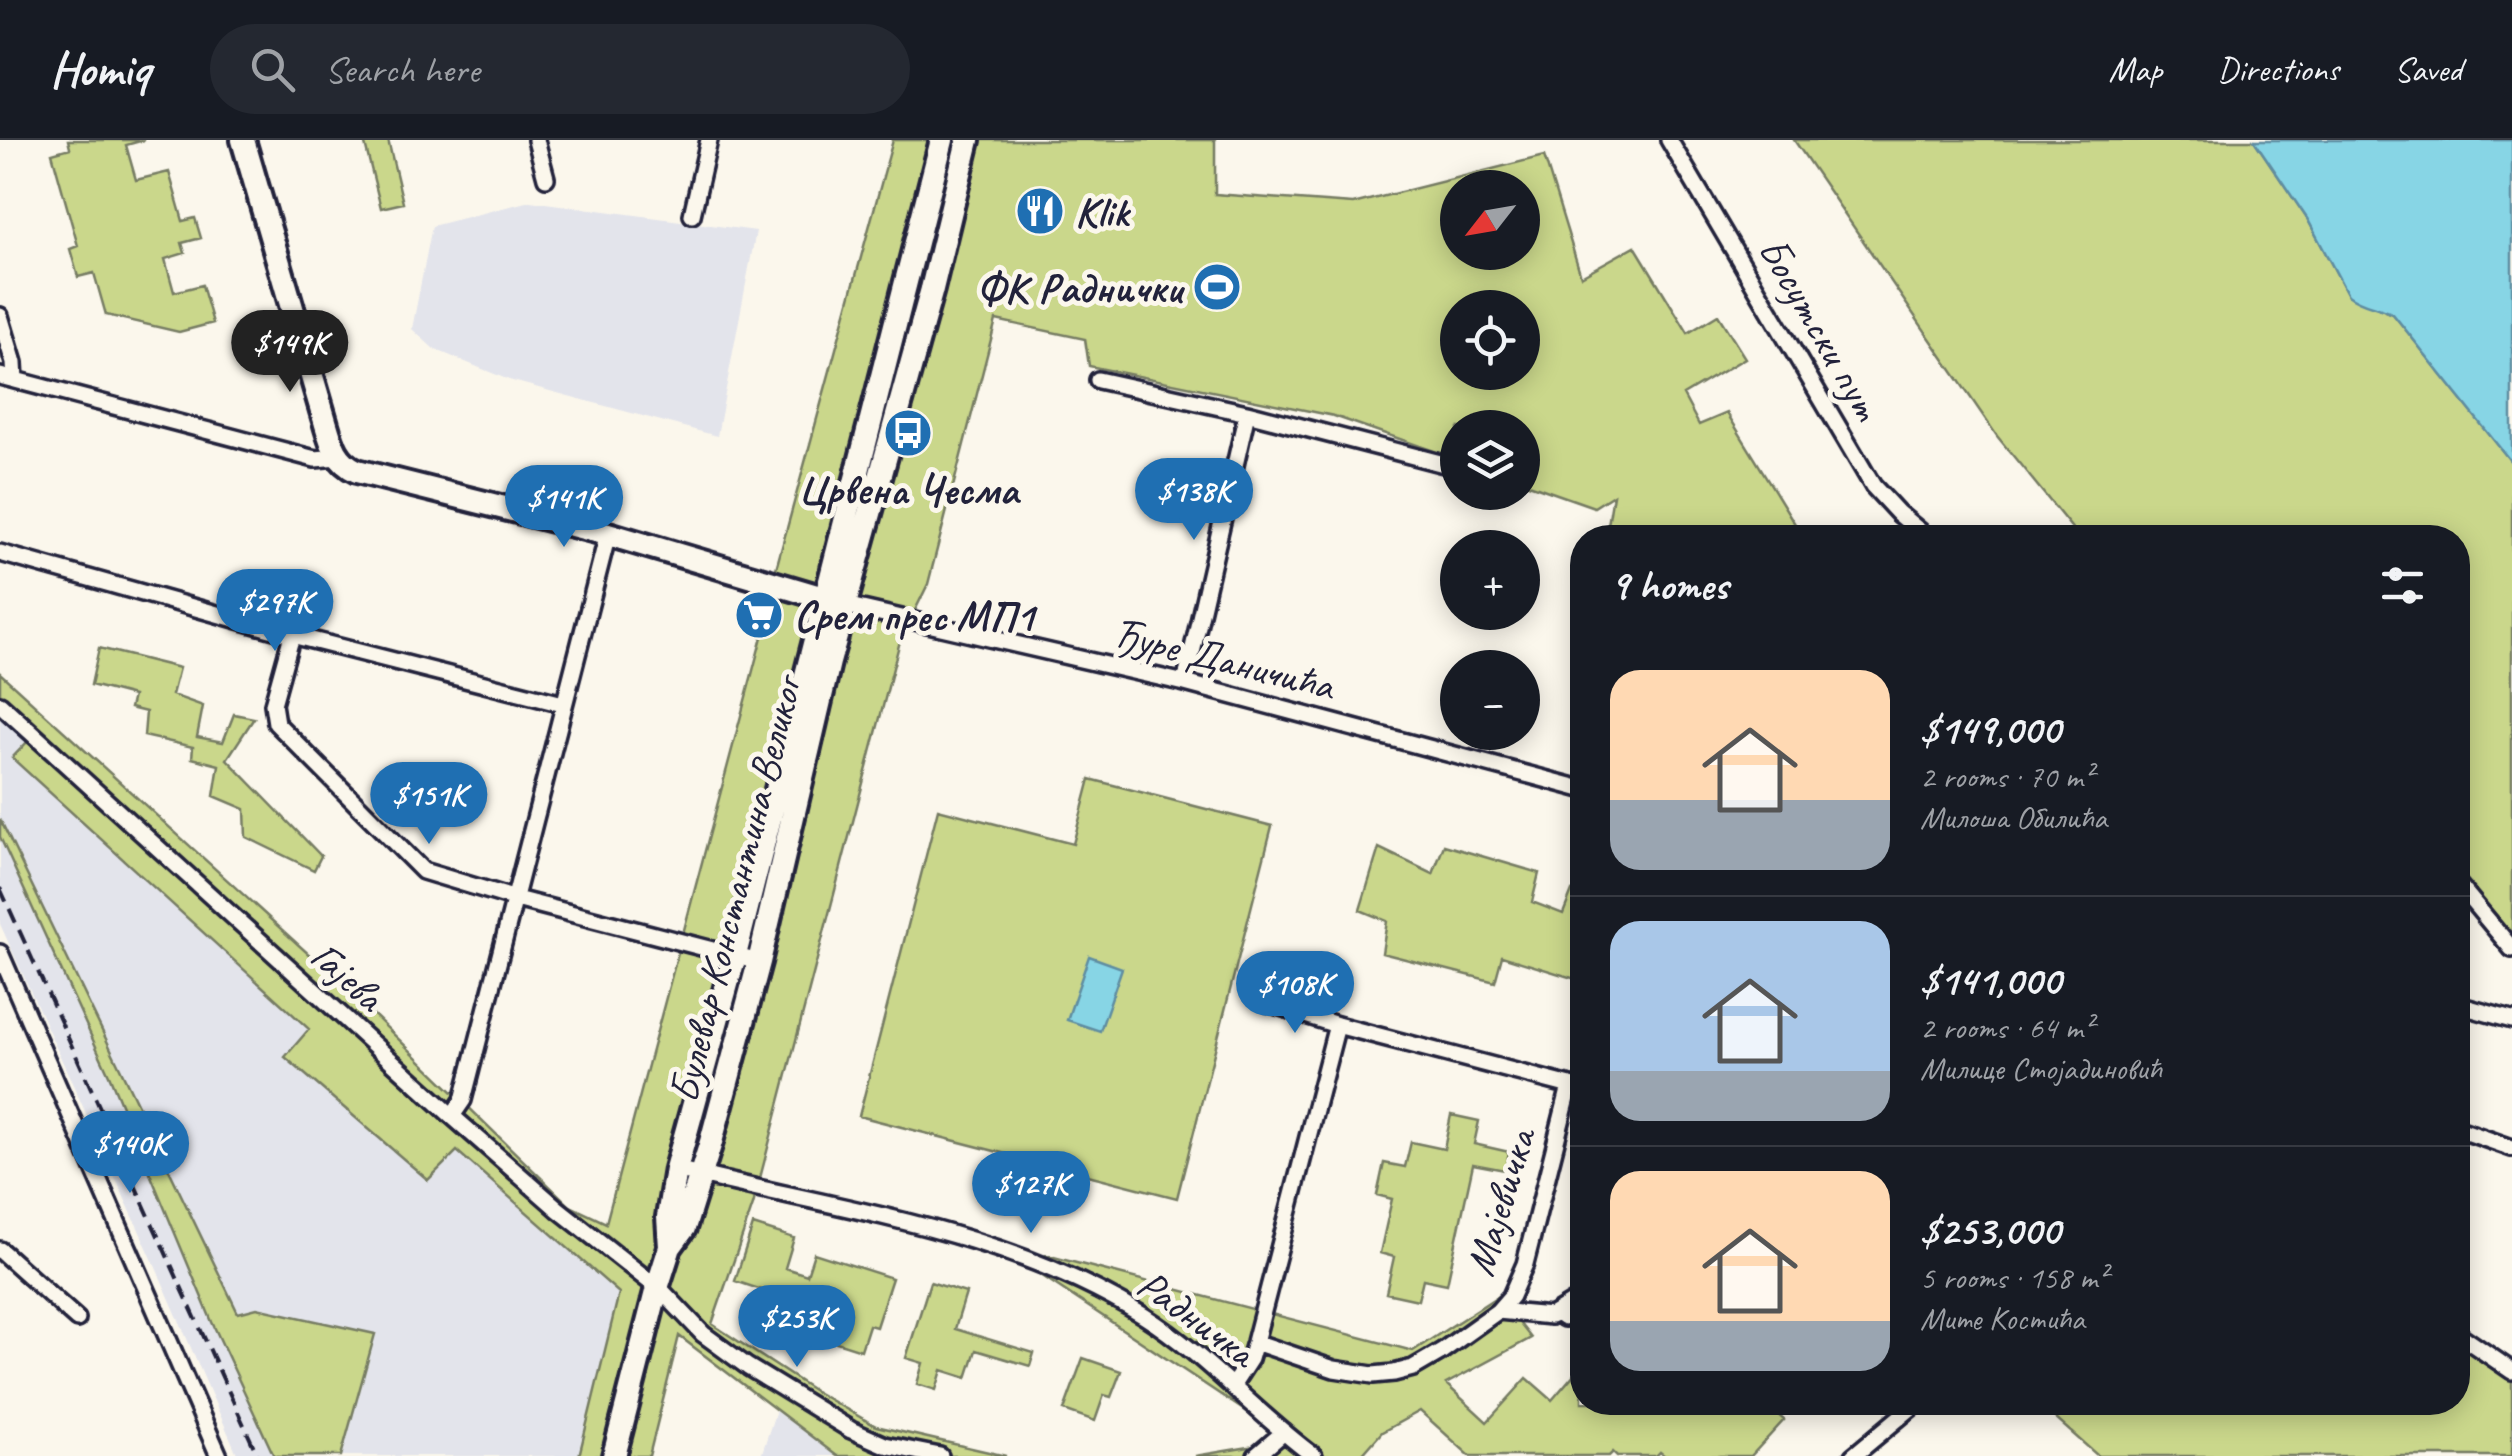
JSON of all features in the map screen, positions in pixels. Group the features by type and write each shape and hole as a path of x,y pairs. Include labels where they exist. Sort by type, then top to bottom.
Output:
{"main road":[{"path":"243,140 338,457 356,471 608,534 834,601"},
{"name":"Булевар Константина Великог","path":"614,1456 657,1288 670,1247 684,1228 702,1176 759,962 834,601 942,140"},
{"name":"Булевар Константина Великог","path":"670,1247 668,1217 676,1169 834,601 932,289 968,140"}],"street":[{"path":"536,140 546,178"},
{"path":"692,215 709,140"},
{"name":"Босутски пут","path":"1669,140 1873,486 1912,525"},
{"path":"0,316 14,363 8,378 315,459 338,457"},
{"path":"1098,380 1440,462"},
{"path":"1185,683 1247,413"},
{"path":"452,1116 463,1100 608,534"},
{"path":"0,553 292,635 564,704"},
{"name":"Ђуре Даничића","path":"834,601 1185,683 1570,787"},
{"path":"292,635 273,704 279,729 423,871 759,962"},
{"name":"Гајева","path":"0,704 452,1116 570,1220 657,1288 703,1334 851,1430 885,1445 940,1456"},
{"path":"2470,898 2512,949"},
{"path":"0,953 219,1456"},
{"path":"1268,1003 1336,1025 1570,1085"},
{"path":"2470,1008 2512,1020"},
{"path":"1234,1385 1255,1342 1336,1025"},
{"name":"Мајевичка","path":"1255,1342 1334,1368 1373,1375 1394,1373 1413,1368 1442,1351 1498,1311 1511,1296 1524,1264 1570,1107"},
{"path":"2470,1133 2512,1148"},
{"name":"Радничка","path":"676,1169 942,1232 1007,1250 1066,1273 1148,1318 1234,1385 1314,1456"},
{"path":"0,1250 77,1319"},
{"path":"1498,1311 1543,1317 1570,1304"},
{"path":"1556,1313 1570,1316"},
{"path":"2470,1342 2512,1371"},
{"path":"1853,1456 1902,1415"},
{"path":"1256,1456 1284,1432"}],"shaded area":[{"path":"530,201 756,231 717,436 509,380 434,349 412,329 432,226"},
{"path":"0,712 29,741 13,758 310,1030 285,1057 427,1179 456,1151 619,1294 579,1456 341,1456 341,1448 238,1314 0,819"},
{"path":"0,837 109,1075 212,1322 274,1456 238,1456 0,924"},
{"path":"776,1410 837,1456 761,1456"}],"green space":[{"path":"68,140 144,140 126,145 136,180 169,172 183,221 195,218 201,238 182,243 185,253 165,259 174,292 202,285 213,323 179,332 106,315 94,273 78,277 70,249 78,246 52,153 70,148"},
{"path":"364,140 388,140 403,203 381,208"},
{"path":"893,140 1215,140 1215,194 1353,204 1440,182 1440,270 1540,270 1540,170 1488,170 1544,156 1581,276 1635,246 1688,333 1718,315 1745,358 1683,395 1699,425 1727,413 1796,525 1608,525 1613,495 1594,507 1540,488 1540,410 1440,410 1440,453 1334,416 1089,366 1085,339 996,320 928,584 900,641 753,1205 712,1324 876,1426 1006,1456 837,1456 679,1336 649,1456 579,1456 619,1293 457,1151 428,1180 285,1057 309,1029 12,758 28,741 0,712 0,673 347,989 570,1206 606,1223 763,633 771,587"},
{"path":"1794,140 2254,140 2308,220 2348,295 2393,314 2512,463 2512,944 2470,895 2470,525 2069,525 1997,436"},
{"path":"99,648 179,668 172,695 203,706 197,737 223,742 234,714 254,718 227,759 321,856 314,870 246,837 245,809 214,796 219,765 192,758 193,747 144,736 146,712 130,708 133,696 91,685"},
{"path":"1090,779 1272,826 1177,1198 859,1116 938,809 1073,844"},
{"path":"0,819 238,1313 257,1308 375,1334 341,1456 274,1456 212,1322 109,1075 0,837"},
{"path":"1444,845 1539,873 1532,902 1563,914 1570,896 1570,977 1502,956 1495,982 1382,953 1387,921 1360,910 1379,848 1433,874"},
{"path":"1451,1115 1479,1121 1474,1144 1509,1152 1505,1170 1473,1164 1447,1284 1423,1279 1418,1300 1386,1293 1394,1257 1380,1253 1392,1199 1377,1195 1384,1163 1405,1167 1411,1142 1444,1149"},
{"path":"753,1225 794,1238 785,1268 807,1275 814,1253 892,1278 876,1327 869,1325 861,1350 830,1340 837,1315 735,1281"},
{"path":"1046,1255 1413,1351 1498,1296 1531,1338 1446,1384 1487,1422 1527,1378 1552,1400 1570,1379 1570,1415 1778,1415 1784,1420 1751,1456 1665,1456 1660,1452 1656,1456 1617,1456 1613,1452 1609,1456 1470,1456 1420,1411 1382,1432 1361,1456 1195,1456 1255,1446 1272,1429 1032,1269"},
{"path":"930,1282 966,1293 955,1329 1034,1353 1030,1366 976,1350 967,1378 942,1370 936,1390 917,1384 923,1363 906,1358"},
{"path":"2470,1350 2512,1379 2512,1456 2098,1456 2052,1415 2470,1415"},
{"path":"1083,1358 1121,1371 1111,1397 1104,1395 1095,1421 1064,1410"}],"water":[{"path":"2254,140 2512,140 2512,463 2393,314 2348,295 2308,220"},
{"path":"1089,956 1122,968 1100,1031 1067,1020"}],"railway":[{"path":"0,888 258,1456"}],"place":[{"name":"Klik","path":"1040,211"},
{"name":"ФК Раднички","path":"1217,287"},
{"name":"Црвена Чесма","path":"908,433"},
{"name":"Срем прес МП1","path":"759,615"}]}
